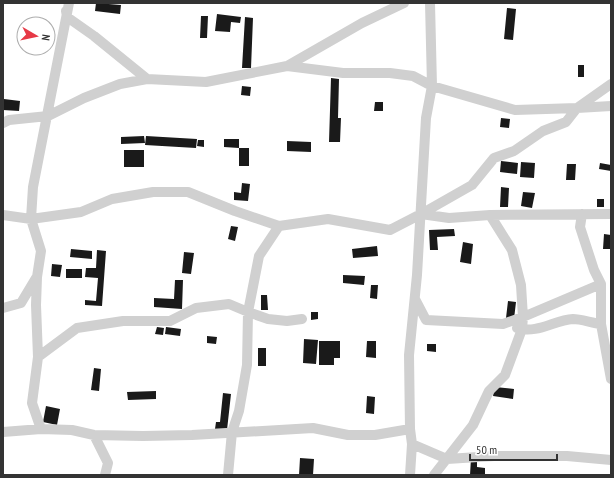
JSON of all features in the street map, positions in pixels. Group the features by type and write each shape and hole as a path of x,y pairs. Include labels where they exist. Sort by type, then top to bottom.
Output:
{"street":[{"path":"66,3 66,16"},
{"path":"41,429 32,403 38,357 36,305 37,277 41,251 32,219 33,187 69,3"},
{"path":"3,123 9,120 48,116 84,98 120,84 147,80 206,82 287,66 362,23 404,3"},
{"path":"410,475 412,444 410,429 409,355 415,298 426,118 432,86 430,3"},
{"path":"66,16 94,36 147,80"},
{"path":"287,66 343,74 390,73 413,76 432,86 515,110 611,106"},
{"path":"3,215 32,219 81,212 112,199 153,192 188,192 235,211 279,226 328,219 390,230 421,214 472,184 494,158 514,151 543,131 566,122 577,108 611,84"},
{"path":"421,214 449,218 490,215 611,214"},
{"path":"582,214 580,227 594,270 601,284 601,324 611,379"},
{"path":"434,475 473,425 489,391 505,375 522,329 522,285 512,250 490,215"},
{"path":"228,475 232,432 239,411 247,365 248,312 259,256 279,226"},
{"path":"3,308 21,303 37,277"},
{"path":"503,324 601,284"},
{"path":"415,298 426,320 503,324 522,329 535,329 573,319 601,324"},
{"path":"38,357 77,328 123,321 170,321 196,308 229,304 268,319 287,321 302,319"},
{"path":"3,432 41,429 72,430 94,435 142,436 192,435 313,428 348,435 375,435 410,429"},
{"path":"94,435 108,463 105,475"},
{"path":"412,444 447,459 494,456 567,456 611,460"}],"building":[{"path":"96,3 121,5 120,14 95,11"},
{"path":"507,8 516,9 513,40 504,39"},
{"path":"217,14 241,17 240,23 231,22 230,32 215,31"},
{"path":"201,16 208,16 207,38 200,38"},
{"path":"245,17 253,18 251,68 242,68"},
{"path":"578,65 584,65 584,77 578,77"},
{"path":"331,78 339,79 338,118 341,118 340,142 329,142"},
{"path":"242,86 251,87 250,96 241,95"},
{"path":"4,99 20,101 19,111 3,110"},
{"path":"375,102 383,102 383,111 374,111"},
{"path":"501,118 510,119 509,128 500,127"},
{"path":"144,136 145,143 121,144 121,137"},
{"path":"146,136 197,139 196,148 145,145"},
{"path":"224,139 239,139 239,148 224,147"},
{"path":"198,140 204,140 204,147 197,146"},
{"path":"287,141 311,142 311,152 287,151"},
{"path":"239,148 249,148 249,166 239,166"},
{"path":"124,150 144,150 144,167 124,167"},
{"path":"501,161 518,163 517,174 500,172"},
{"path":"521,162 535,163 534,178 520,177"},
{"path":"600,163 611,165 611,171 599,169"},
{"path":"567,164 576,164 575,180 566,180"},
{"path":"242,183 250,184 248,201 234,200 234,192 241,193"},
{"path":"501,187 509,188 508,207 500,207"},
{"path":"523,192 535,193 532,208 521,206"},
{"path":"597,199 604,199 604,207 597,207"},
{"path":"231,226 238,227 235,241 228,239"},
{"path":"454,229 455,236 437,237 438,250 430,250 429,230"},
{"path":"604,234 611,235 611,249 603,249"},
{"path":"463,242 473,244 471,264 460,262"},
{"path":"377,246 378,256 353,258 352,249"},
{"path":"71,249 92,251 92,259 70,257"},
{"path":"97,250 106,251 102,306 85,305 85,300 96,301 98,278 85,277 86,268 96,268"},
{"path":"184,252 194,253 191,274 182,273"},
{"path":"52,264 62,265 60,277 51,276"},
{"path":"66,269 82,269 82,278 66,278"},
{"path":"343,275 365,276 364,285 343,283"},
{"path":"175,280 183,280 182,309 154,307 154,298 174,299"},
{"path":"371,285 378,285 377,299 370,298"},
{"path":"261,295 267,295 268,310 261,310"},
{"path":"508,301 516,302 514,319 506,318"},
{"path":"311,312 318,312 318,319 311,320"},
{"path":"157,327 164,328 163,335 155,334"},
{"path":"166,327 181,329 180,336 165,334"},
{"path":"207,336 217,337 216,344 207,343"},
{"path":"304,339 318,340 316,364 303,363"},
{"path":"319,341 340,341 340,358 334,358 334,365 319,365"},
{"path":"367,341 376,341 376,358 366,357"},
{"path":"427,344 436,344 436,352 427,351"},
{"path":"258,348 266,348 266,366 258,366"},
{"path":"94,368 101,369 99,391 91,390"},
{"path":"495,387 514,389 513,399 493,396"},
{"path":"156,391 156,399 128,400 127,392"},
{"path":"223,393 231,394 227,430 215,429 216,422 220,422"},
{"path":"367,396 375,397 374,414 366,413"},
{"path":"46,406 60,409 57,425 43,422"},
{"path":"300,458 314,459 313,475 299,475"},
{"path":"471,458 477,459 477,467 485,468 485,475 470,475"}]}
